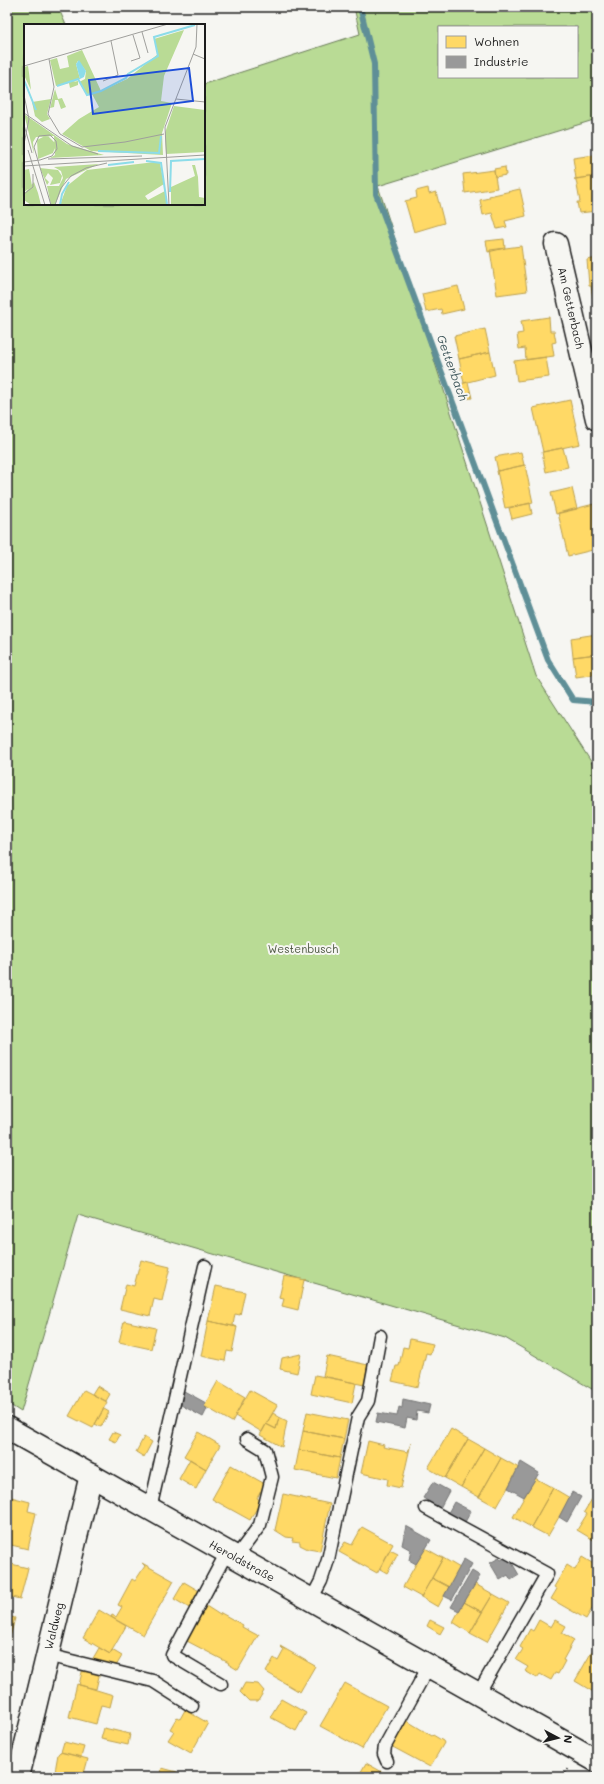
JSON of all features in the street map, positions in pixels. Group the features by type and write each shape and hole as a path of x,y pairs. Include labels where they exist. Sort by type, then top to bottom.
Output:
{"main road":[{"name":"Am Getterbach","path":"556,244 597,419"},
{"name":"Heroldstraße","path":"7,1428 597,1761"},
{"name":"Waldweg","path":"18,1777 91,1475"}],"lane":[{"path":"150,1509 205,1266"},
{"path":"311,1600 321,1581 328,1560 358,1417 368,1401 380,1336"},
{"path":"221,1684 172,1655 232,1555 260,1525 272,1477 265,1450 247,1439"},
{"path":"426,1508 546,1574 478,1694"},
{"path":"48,1655 153,1681 192,1706"},
{"path":"387,1761 384,1754 385,1746 429,1666"}],"green space":[{"name":"Westenbusch","path":"7,7 58,7 66,24 24,24 24,205 205,205 205,84 360,34 354,7 597,7 597,119 378,186 536,676 597,771 597,1392 505,1338 78,1215 21,1412 7,1403"}],"building: Wohnen":[{"path":"594,155 597,176 576,179 573,158"},
{"path":"505,167 506,175 495,177 494,169"},
{"path":"494,170 497,188 465,193 463,174"},
{"path":"597,176 597,211 579,213 577,202 580,202 576,180 574,179"},
{"path":"428,188 429,194 436,192 444,223 414,232 405,201 417,198 416,191"},
{"path":"520,189 526,216 505,221 507,227 497,229 492,213 483,215 480,200 489,198 489,196"},
{"path":"504,239 505,248 488,252 486,241"},
{"path":"521,246 527,291 497,295 490,250"},
{"path":"597,258 597,297 593,298 591,286 589,286 587,260"},
{"path":"458,286 464,309 442,314 441,309 426,312 422,294"},
{"path":"549,317 550,331 554,331 556,342 552,343 554,356 526,360 525,348 519,349 517,334 523,333 521,321"},
{"path":"485,329 490,352 459,359 454,336"},
{"path":"490,352 495,375 464,383 459,359"},
{"path":"546,357 549,377 517,381 514,361"},
{"path":"468,382 472,398 463,399 460,384"},
{"path":"570,400 580,444 543,452 533,408"},
{"path":"563,448 568,467 546,472 542,452"},
{"path":"521,452 524,465 498,471 495,457"},
{"path":"525,465 533,503 505,508 497,471"},
{"path":"572,488 577,509 556,514 551,493"},
{"path":"530,503 532,514 512,519 509,508"},
{"path":"594,504 597,515 597,549 568,556 558,513"},
{"path":"597,634 597,654 573,657 571,638"},
{"path":"597,654 597,674 576,677 573,657"},
{"path":"141,1260 170,1267 162,1301 154,1299 150,1316 120,1309 126,1284 134,1286"},
{"path":"284,1276 306,1280 304,1280 298,1310 282,1306 284,1299 279,1298"},
{"path":"216,1286 245,1292 240,1315 235,1314 233,1325 237,1327 208,1321"},
{"path":"124,1321 156,1328 151,1349 119,1342"},
{"path":"208,1321 237,1327 232,1352 227,1351 225,1361 201,1356"},
{"path":"410,1339 433,1344 430,1354 426,1353 418,1387 392,1381 396,1366 399,1366 403,1347 408,1348"},
{"path":"301,1354 297,1373 280,1369 282,1358"},
{"path":"327,1356 368,1365 364,1385 323,1376"},
{"path":"315,1375 356,1383 352,1403 311,1394"},
{"path":"218,1381 245,1397 232,1422 204,1406"},
{"path":"97,1386 110,1394 106,1401 92,1394"},
{"path":"84,1390 107,1402 93,1428 69,1416"},
{"path":"250,1390 277,1405 262,1432 235,1416"},
{"path":"104,1409 109,1412 101,1427 95,1424"},
{"path":"307,1412 348,1420 344,1439 303,1431"},
{"path":"273,1413 279,1417 276,1429 266,1424"},
{"path":"279,1417 287,1421 282,1447 260,1435 266,1424 276,1429"},
{"path":"451,1429 468,1439 445,1478 428,1468"},
{"path":"303,1431 344,1439 340,1458 299,1450"},
{"path":"113,1432 120,1435 116,1442 109,1439"},
{"path":"198,1432 220,1445 206,1469 184,1456"},
{"path":"144,1437 152,1442 144,1457 136,1452"},
{"path":"468,1439 484,1448 461,1487 445,1478"},
{"path":"368,1441 384,1445 383,1447 408,1452 411,1443 401,1488 387,1485 388,1479 361,1473"},
{"path":"484,1448 501,1458 479,1497 461,1487"},
{"path":"299,1450 340,1458 336,1478 295,1470"},
{"path":"501,1458 519,1468 497,1507 479,1497"},
{"path":"190,1459 206,1469 196,1489 179,1479"},
{"path":"231,1465 265,1484 257,1498 261,1501 250,1520 212,1499"},
{"path":"535,1478 553,1488 531,1527 513,1517"},
{"path":"553,1488 570,1498 548,1536 531,1527"},
{"path":"283,1494 330,1504 320,1551 308,1549 300,1545 300,1542 292,1541 293,1538 286,1537 275,1530"},
{"path":"597,1495 597,1542 577,1530 587,1514 584,1512 592,1499 594,1500"},
{"path":"7,1496 30,1502 28,1511 36,1513 28,1549 7,1544"},
{"path":"362,1527 393,1544 377,1573 339,1552 345,1542 352,1545"},
{"path":"425,1548 443,1558 421,1597 403,1587"},
{"path":"390,1550 398,1554 387,1573 380,1569"},
{"path":"582,1557 597,1566 597,1600 586,1619 551,1599 557,1589 554,1587 567,1565 575,1570"},
{"path":"443,1558 460,1568 449,1587 432,1578"},
{"path":"7,1563 28,1568 20,1599 7,1596"},
{"path":"142,1563 174,1581 143,1635 111,1617 112,1615 116,1617 122,1607 118,1605 132,1579 135,1581 145,1566"},
{"path":"432,1578 449,1587 438,1607 421,1597"},
{"path":"184,1582 201,1592 191,1609 174,1599"},
{"path":"475,1584 493,1594 482,1612 464,1602"},
{"path":"493,1594 509,1603 487,1642 470,1633"},
{"path":"464,1602 482,1612 470,1633 453,1622"},
{"path":"206,1604 206,1606 220,1615 221,1613 243,1625 242,1627 257,1635 259,1634 238,1670 228,1664 229,1663 185,1640"},
{"path":"99,1610 126,1626 110,1654 83,1638"},
{"path":"7,1616 15,1618 8,1645 7,1644"},
{"path":"430,1620 444,1627 440,1634 427,1626"},
{"path":"539,1620 551,1627 555,1620 566,1626 562,1633 574,1640 563,1660 565,1661 558,1674 555,1673 551,1680 540,1674 537,1678 525,1671 528,1667 516,1660 523,1649 520,1647 530,1629 533,1631"},
{"path":"280,1646 315,1666 300,1692 266,1672 274,1658 278,1661 284,1650"},
{"path":"99,1648 110,1654 112,1650 122,1656 116,1666 92,1660"},
{"path":"594,1648 597,1649 597,1694 575,1681"},
{"path":"83,1668 100,1672 96,1689 79,1685"},
{"path":"245,1683 258,1684 264,1691 258,1701 249,1701 240,1692"},
{"path":"345,1683 387,1706 362,1749 320,1726"},
{"path":"77,1684 113,1695 110,1707 101,1705 96,1724 69,1717"},
{"path":"281,1699 306,1713 296,1731 270,1717"},
{"path":"185,1710 208,1723 191,1753 168,1740 174,1731 170,1729 177,1717 180,1719"},
{"path":"404,1719 443,1741 444,1743 430,1767 389,1745"},
{"path":"104,1728 130,1734 128,1745 101,1739"},
{"path":"64,1742 84,1747 81,1757 61,1752"},
{"path":"60,1752 88,1759 83,1777 54,1777 58,1754"},
{"path":"366,1763 384,1773 382,1777 358,1777"},
{"path":"162,1768 177,1772 176,1777 160,1777"}],"building: Industrie":[{"path":"184,1391 206,1403 204,1406 207,1409 203,1417 181,1405"},
{"path":"403,1399 430,1405 428,1413 417,1411 416,1420 407,1418 405,1428 376,1422 378,1413 397,1416 399,1407 402,1408"},
{"path":"521,1462 539,1473 524,1497 508,1488"},
{"path":"433,1482 449,1491 440,1508 423,1498"},
{"path":"572,1492 581,1497 567,1522 559,1517"},
{"path":"454,1502 471,1511 465,1522 448,1513"},
{"path":"406,1526 431,1540 416,1564 409,1560 411,1550 402,1545"},
{"path":"508,1556 519,1575 511,1580 508,1575 500,1580 490,1563 499,1558 501,1560"},
{"path":"464,1559 472,1564 452,1600 444,1596"},
{"path":"472,1571 480,1576 459,1611 451,1607"}],"waterway":[{"name":"Getterbach","path":"360,7 374,64 376,194 548,660 573,700 597,702"}]}
